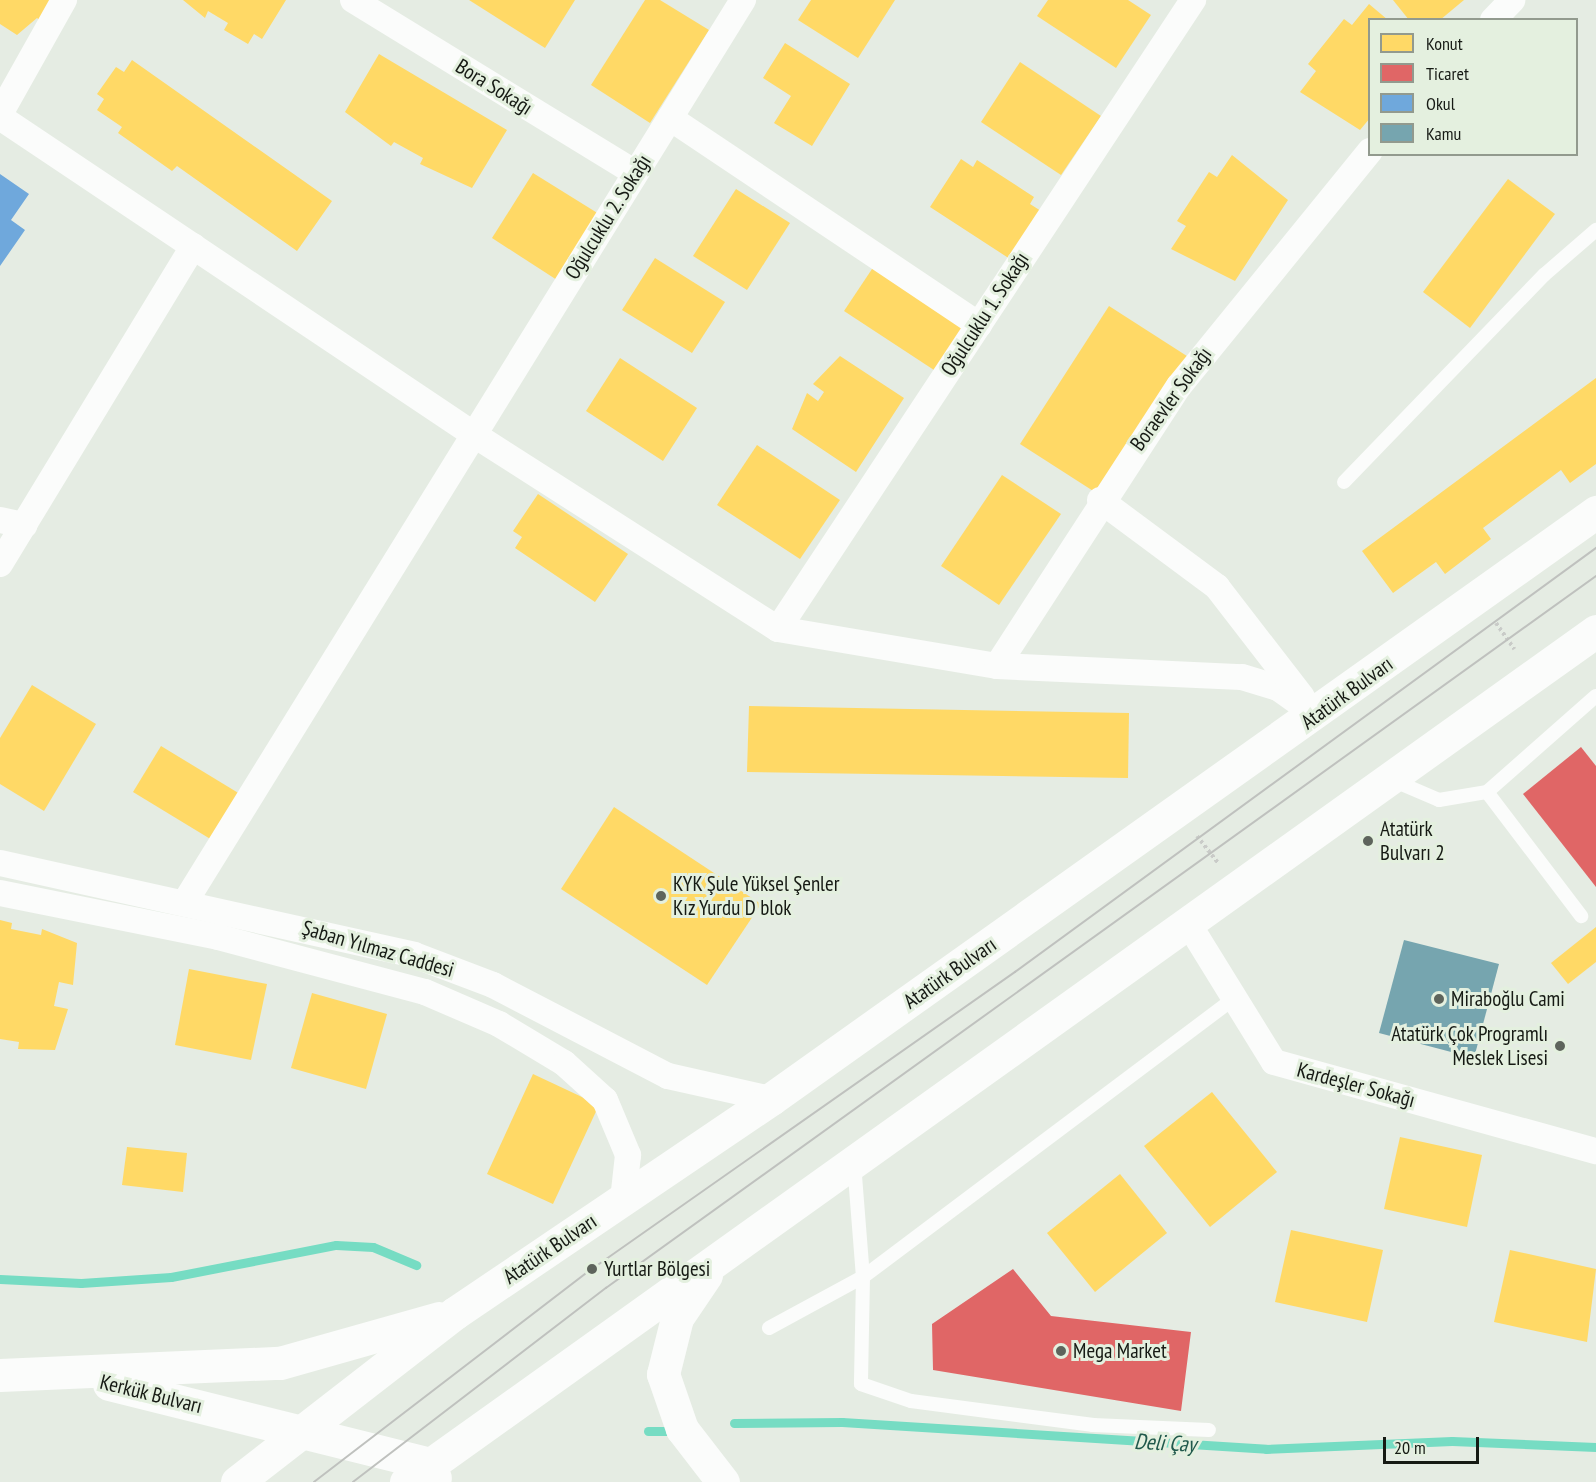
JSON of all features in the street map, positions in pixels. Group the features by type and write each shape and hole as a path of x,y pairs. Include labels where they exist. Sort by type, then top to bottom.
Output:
{"main road":[{"name":"Atatürk Bulvarı","path":"237,1482 455,1313 771,1099 1317,715 1596,512"},
{"path":"424,1476 718,1257 1594,634"},
{"path":"718,1257 677,1318 663,1374 682,1429 723,1482"},
{"path":"0,1375 75,1376 280,1364 455,1313"},
{"name":"Kerkük Bulvarı","path":"0,1356 303,1431 424,1476"}],"street":[{"path":"64,0 0,116 473,434 778,629 997,666 1242,677 1278,688 1317,715"},
{"name":"Bora Sokağı","path":"353,0 635,173"},
{"name":"Oğulcuklu 2. Sokağı","path":"185,902 743,0"},
{"name":"Oğulcuklu 1. Sokağı","path":"778,629 1193,0"},
{"path":"1494,18 1512,0"},
{"path":"670,118 979,325"},
{"name":"Boraevler Sokağı","path":"997,666 1100,500 1246,297 1368,152"},
{"path":"0,564 12,523 193,246"},
{"path":"1100,500 1217,587 1317,715"},
{"name":"Şaban Yılmaz Caddesi","path":"0,863 185,902 414,955 493,985 669,1076 771,1099"},
{"name":"Şaban Yılmaz Caddesi","path":"0,893 218,937 425,992 499,1024 564,1063 604,1100 628,1155 623,1200"},
{"name":"Kardeşler Sokağı","path":"1188,923 1274,1062 1596,1150"}],"lane":[{"path":"1344,483 1544,275 1596,230"},
{"path":"1389,778 1439,800 1487,792 1596,696"},
{"path":"1487,792 1581,916"},
{"path":"769,1329 863,1277 1234,998"},
{"path":"854,1161 863,1277 861,1383 911,1401 1093,1425 1209,1430"}],"path":[{"path":"1478,598 1534,675"},
{"path":"1179,812 1236,888"}],"building: Konut":[{"path":"0,0 61,0 45,24 37,18 17,35 0,24"},
{"path":"183,0 286,0 262,39 254,34 248,44 224,30 228,23 208,11 205,18"},
{"path":"469,0 575,0 545,48"},
{"path":"645,0 660,0 709,30 650,123 591,85"},
{"path":"811,0 895,0 858,58 798,20"},
{"path":"1048,0 1128,0 1151,15 1116,68 1037,16"},
{"path":"1393,0 1464,0 1442,18 1407,18"},
{"path":"1369,4 1386,18 1368,18 1368,120 1360,130 1300,92 1316,71 1308,64 1344,19 1352,25"},
{"path":"785,43 850,84 812,146 774,123 791,96 763,78"},
{"path":"379,54 507,130 472,188 420,164 423,158 394,142 391,146 345,112"},
{"path":"132,60 332,201 297,251 177,166 172,171 118,133 122,127 97,110 104,99 97,94 116,67 124,72"},
{"path":"1020,62 1101,116 1061,175 981,122"},
{"path":"1232,155 1288,200 1235,281 1171,249 1186,226 1177,221 1209,172 1217,177"},
{"path":"961,159 973,167 977,160 1034,197 1030,204 1041,211 1010,259 930,207"},
{"path":"533,173 599,214 557,280 492,238"},
{"path":"1508,179 1555,214 1470,328 1423,292"},
{"path":"736,189 790,223 747,290 693,256"},
{"path":"655,258 725,302 692,353 622,310"},
{"path":"876,263 968,324 937,372 844,311"},
{"path":"1109,306 1190,358 1101,496 1020,444"},
{"path":"840,356 904,398 856,472 792,429 807,393 818,401 824,392 813,384"},
{"path":"620,358 697,408 663,461 586,411"},
{"path":"1596,378 1596,464 1570,483 1561,470 1483,528 1491,539 1445,574 1436,562 1393,593 1362,551"},
{"path":"757,445 840,500 800,559 717,505"},
{"path":"1002,475 1061,514 999,605 941,566"},
{"path":"538,494 628,554 595,602 515,548 522,537 513,531"},
{"path":"32,685 96,724 44,811 0,784 0,738"},
{"path":"749,706 1129,713 1128,778 747,772"},
{"path":"161,746 240,794 212,840 133,792"},
{"name":"KYK Şule Yüksel Şenler Kız Yurdu D blok","path":"614,807 761,904 707,985 561,889"},
{"path":"0,920 12,923 11,929 41,935 42,929 77,943 73,985 59,982 54,1006 68,1009 55,1050 18,1049 19,1042 0,1039"},
{"path":"1596,927 1596,962 1568,984 1551,963"},
{"path":"189,969 267,984 251,1060 175,1045"},
{"path":"312,993 387,1014 366,1089 291,1068"},
{"path":"533,1074 599,1105 553,1204 487,1174"},
{"path":"1212,1092 1277,1172 1210,1227 1144,1146"},
{"path":"1400,1137 1482,1155 1467,1227 1384,1209"},
{"path":"127,1147 187,1153 183,1192 122,1185"},
{"path":"1120,1174 1167,1233 1095,1292 1047,1233"},
{"path":"1291,1230 1383,1250 1367,1322 1275,1302"},
{"path":"1510,1250 1596,1269 1587,1342 1494,1322"}],"building: Ticaret":[{"path":"1581,747 1596,766 1596,887 1523,794"},
{"name":"Mega Market","path":"1013,1269 1051,1316 1191,1332 1181,1411 933,1370 932,1324"}],"building: Okul":[{"path":"0,174 29,194 11,220 25,230 0,266"}],"building: Kamu":[{"name":"Miraboğlu Cami","path":"1404,940 1499,964 1474,1058 1379,1033"}],"waterway":[{"path":"0,1279 81,1283 171,1277 336,1245 373,1247 416,1265"},
{"name":"Deli Çay","path":"734,1423 842,1422 1266,1449 1452,1441 1596,1447"},
{"name":"Deli Çay","path":"648,1431 667,1431"}],"tram line":[{"path":"314,1482 592,1269 1015,972 1596,548"},
{"path":"353,1482 606,1288 1596,576"}],"place":[{"name":"Atatürk Bulvarı 2","path":"1368,841"},
{"name":"KYK Şule Yüksel Şenler Kız Yurdu D blok","path":"661,896"},
{"name":"Miraboğlu Cami","path":"1439,999"},
{"name":"Atatürk Çok Programlı Meslek Lisesi","path":"1560,1046"},
{"name":"Yurtlar Bölgesi","path":"592,1269"},
{"name":"Mega Market","path":"1061,1351"}]}
